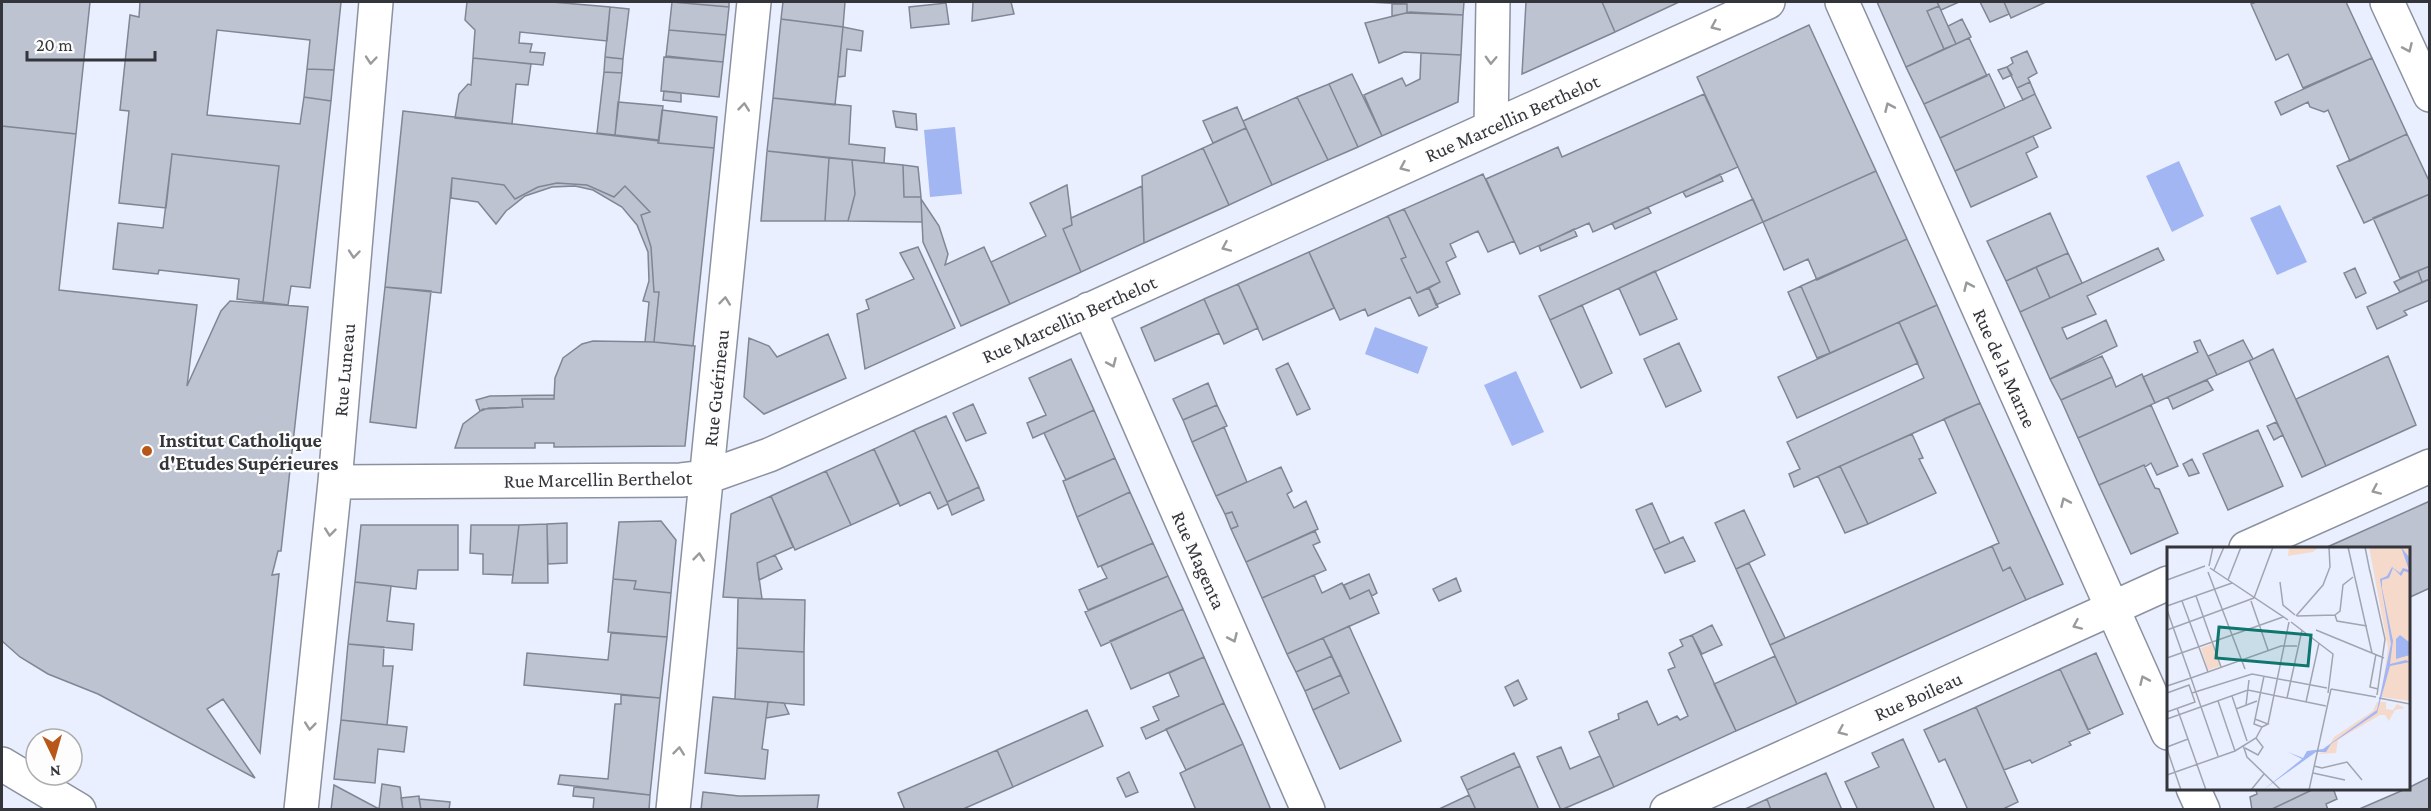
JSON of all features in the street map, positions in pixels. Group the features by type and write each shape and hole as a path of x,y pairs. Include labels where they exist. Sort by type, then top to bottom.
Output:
{"street":[{"name":"Rue Luneau","path":"301,810 335,482 376,2"},
{"name":"Rue Guérineau","path":"673,810 754,2"},
{"path":"1491,128 1493,2"},
{"name":"Rue Marcellin Berthelot","path":"335,482 642,480 707,477 769,455 1768,2"},
{"name":"Rue de la Marne","path":"1842,2 2167,729"},
{"path":"2387,2 2430,95"},
{"name":"Rue Magenta","path":"1089,309 1308,810"},
{"path":"2250,547 2430,466"},
{"name":"Rue Boileau","path":"1667,810 2167,584"},
{"path":"2,764 79,810"},
{"path":"2193,790 2203,810"}],"water":[{"path":"955,127 962,194 930,197 924,130"},
{"path":"2179,161 2204,216 2172,232 2146,176"},
{"path":"2280,205 2307,262 2277,275 2250,218"},
{"path":"1375,327 1428,347 1418,374 1365,354"},
{"path":"1516,371 1544,432 1512,446 1484,385"}],"building":[{"path":"2,2 90,2 76,134 2,126"},
{"path":"140,2 341,2 334,70 307,69 310,40 217,30 207,115 300,124 304,97 331,101 310,288 291,286 288,305 263,302 279,166 172,154 166,208 119,203 129,111 120,110 130,15 139,17"},
{"path":"467,2 552,2 610,7 607,41 520,32 519,43 532,44 530,52 545,53 543,65 473,58 475,30 465,20"},
{"path":"672,2 729,7 726,35 669,30"},
{"path":"672,2 729,2 729,7"},
{"path":"783,2 845,2 843,27 781,19"},
{"path":"973,2 1011,2 1014,14 972,21"},
{"path":"1368,2 1464,2 1463,15 1407,13 1407,4"},
{"path":"1526,2 1602,2 1615,32 1522,74"},
{"path":"1602,2 1679,2 1615,32"},
{"path":"1877,2 1937,2 1939,6 1927,11 1944,49 1906,67"},
{"path":"1937,2 1959,2 1941,10"},
{"path":"1980,2 2004,2 2009,14 1990,22"},
{"path":"2004,2 2046,2 2011,18"},
{"path":"2256,2 2346,2 2372,58 2303,88 2288,54 2276,60 2251,4"},
{"path":"946,3 949,24 911,28 909,7"},
{"path":"1392,4 1407,4 1407,13 1392,16"},
{"path":"1939,6 1956,44 1944,49 1927,11"},
{"path":"610,7 629,9 623,59 605,57"},
{"path":"1410,12 1463,15 1461,55 1404,52 1379,63 1365,23"},
{"path":"781,19 843,27 835,105 773,98"},
{"path":"1962,19 1971,37 1956,44 1948,26"},
{"path":"1809,25 1876,171 1763,222 1697,77"},
{"path":"843,27 863,31 861,51 847,49 845,76 838,77"},
{"path":"669,30 726,35 723,62 666,56"},
{"path":"1969,38 1987,76 1924,104 1906,67"},
{"path":"2027,51 2037,73 2028,78 2030,82 2017,88 2007,67 2013,63 2011,58"},
{"path":"1421,53 1461,55 1458,102 1382,136 1364,95 1402,78 1406,86 1420,79"},
{"path":"605,57 623,59 622,73 604,72"},
{"path":"664,57 723,62 719,97 661,91"},
{"path":"473,58 531,64 528,85 516,84 512,124 455,118 459,94 468,84 471,85"},
{"path":"2372,58 2407,134 2350,161 2328,110 2324,112 2310,107 2308,102 2281,115 2275,102"},
{"path":"2007,67 2012,75 2003,79 1998,70"},
{"path":"307,69 334,70 331,101 304,97"},
{"path":"604,72 622,73 615,135 597,133"},
{"path":"1352,74 1382,136 1358,147 1329,84"},
{"path":"1989,74 2005,108 1940,138 1924,104"},
{"path":"2030,82 2035,94 2023,100 2017,88"},
{"path":"1329,84 1358,147 1328,160 1297,97"},
{"path":"664,91 681,93 681,102 663,100"},
{"path":"1704,94 1738,167 1593,232 1589,223 1520,254 1486,179 1558,147 1562,157"},
{"path":"2035,94 2051,128 1955,171 1940,138"},
{"path":"1297,97 1328,160 1272,185 1243,121"},
{"path":"773,98 851,106 849,144 885,148 884,163 767,151"},
{"path":"618,102 663,106 659,140 615,135"},
{"path":"1237,107 1246,128 1213,143 1203,121"},
{"path":"662,110 717,117 714,148 658,143"},
{"path":"403,111 714,148 693,346 654,342 659,292 654,292 651,247 641,215 650,212 625,186 614,197 587,185 557,183 538,187 515,199 504,185 452,178 441,293 385,287"},
{"path":"893,111 916,114 917,130 896,127"},
{"name":"Institut Catholique d'Etudes Supérieures","path":"2,126 76,134 59,290 197,305 187,386 221,311 230,301 308,307 281,551 278,551 272,575 279,574 260,753 223,699 207,709 255,778 98,694 48,674 20,657 2,641"},
{"path":"1246,128 1272,185 1229,205 1203,148"},
{"path":"2407,134 2430,183 2430,194 2364,223 2337,166"},
{"path":"2033,136 2038,147 2026,153 2037,177 1971,207 1955,171"},
{"path":"1203,148 1229,205 1144,243 1142,176"},
{"path":"767,151 829,158 825,221 761,221"},
{"path":"172,154 279,166 263,302 237,299 239,279 159,270 158,274 113,269 118,223 163,228"},
{"path":"829,158 852,160 855,194 848,221 825,221"},
{"path":"852,160 903,165 904,197 921,197 922,222 848,221 855,194"},
{"path":"903,165 918,167 921,197 904,197"},
{"path":"1876,171 1907,239 1817,280 1808,259 1784,270 1763,222"},
{"path":"1483,174 1514,241 1488,252 1478,231 1450,244 1456,257 1446,262 1460,294 1436,305 1429,288 1440,282 1404,209"},
{"path":"1720,174 1723,181 1686,197 1683,192"},
{"path":"452,178 504,185 515,199 538,187 557,183 587,185 614,197 625,186 650,212 641,215 651,247 654,292 659,292 654,342 645,342 649,302 643,301 649,281 648,252 637,225 622,207 593,190 575,186 552,187 525,196 506,211 496,224 478,202 451,198"},
{"path":"1067,185 1072,225 1063,229 1081,272 1010,304 991,262 1046,236 1030,203"},
{"path":"1142,186 1144,243 1081,272 1063,229 1072,225 1071,218"},
{"path":"2430,194 2430,266 2400,278 2373,218"},
{"path":"921,199 939,226 948,254 945,265 984,247 1010,304 961,326 923,242"},
{"path":"1753,199 1763,222 1550,320 1539,296"},
{"path":"1648,207 1651,213 1615,229 1612,223"},
{"path":"1404,209 1440,282 1417,293 1401,259 1406,257 1388,216"},
{"path":"2050,213 2068,253 2006,281 1987,241"},
{"path":"1388,216 1406,257 1401,259 1417,293 1429,288 1438,307 1419,316 1410,297 1368,316 1365,309 1340,320 1309,252"},
{"path":"1574,229 1577,236 1541,251 1539,246"},
{"path":"1907,239 1937,305 1830,353 1801,286"},
{"path":"918,247 955,328 865,369 857,314 869,309 866,300 914,279 900,253"},
{"path":"2158,248 2164,260 2087,296 2096,314 2062,328 2067,339 2106,320 2117,346 2050,379 2020,312"},
{"path":"1309,252 1334,308 1263,340 1238,284"},
{"path":"2068,253 2082,283 2050,298 2036,267"},
{"path":"2430,266 2430,279 2422,282 2418,271"},
{"path":"2036,267 2050,298 2020,312 2006,281"},
{"path":"2355,268 2366,293 2356,298 2344,273"},
{"path":"1655,271 1677,319 1640,335 1619,288"},
{"path":"2418,271 2422,282 2400,292 2394,282"},
{"path":"2430,279 2430,300 2404,311 2407,315 2377,329 2367,307"},
{"path":"1238,284 1258,328 1224,344 1204,299"},
{"path":"1801,286 1830,353 1817,358 1788,292"},
{"path":"385,287 431,291 416,428 370,422"},
{"path":"1204,299 1219,333 1155,361 1141,328"},
{"path":"1582,305 1612,373 1581,388 1550,320"},
{"path":"1937,305 1980,403 1794,487 1789,474 1800,469 1787,442 1924,378 1899,322"},
{"path":"1899,322 1918,363 1797,418 1778,377"},
{"path":"828,334 846,378 764,414 744,397 749,338 769,346 777,357"},
{"path":"2200,340 2217,375 2155,403 2143,377 2198,352 2194,342"},
{"path":"2243,340 2253,359 2217,375 2208,356"},
{"path":"593,341 654,342 695,346 685,446 554,447 554,443 535,443 535,448 455,448 463,424 483,409 523,407 522,399 554,399 555,378 563,358 582,344"},
{"path":"1679,343 1701,391 1666,407 1644,359"},
{"path":"2273,349 2326,466 2302,477 2249,361"},
{"path":"2102,356 2112,377 2061,400 2050,379"},
{"path":"2388,356 2416,425 2326,466 2296,399"},
{"path":"1071,359 1094,410 1033,438 1027,423 1046,415 1029,378"},
{"path":"1288,363 1310,409 1297,415 1276,369"},
{"path":"2142,374 2155,403 2078,438 2061,400 2112,377 2116,387"},
{"path":"2207,380 2213,390 2173,409 2168,397"},
{"path":"1208,383 1217,405 1183,420 1173,399"},
{"path":"554,395 554,399 522,399 523,407 489,408 480,411 476,400 490,396"},
{"path":"1980,403 2063,584 2026,600 2010,567 2003,571 1992,546 1999,543 1944,419"},
{"path":"973,404 986,433 966,441 953,413"},
{"path":"1217,405 1227,426 1192,442 1183,420"},
{"path":"2151,405 2178,466 2157,475 2151,463 2099,485 2078,438"},
{"path":"1094,410 1115,458 1066,480 1044,433"},
{"path":"946,416 979,487 947,502 914,430"},
{"path":"2276,422 2283,435 2274,440 2267,426"},
{"path":"1224,427 1247,482 1216,496 1192,442"},
{"path":"914,430 948,504 938,509 930,492 900,506 874,449"},
{"path":"2258,430 2283,486 2228,510 2203,454"},
{"path":"1912,434 1923,458 1919,459 1936,493 1868,524 1840,466"},
{"path":"874,449 899,503 851,525 826,471"},
{"path":"1115,458 1130,492 1077,517 1063,481"},
{"path":"2192,459 2199,473 2189,476 2183,464"},
{"path":"2144,465 2155,488 2159,489 2178,533 2131,554 2099,485"},
{"path":"1840,466 1868,524 1845,533 1818,476"},
{"path":"1281,467 1292,491 1287,494 1294,508 1306,501 1318,529 1246,562 1231,529 1238,526 1232,512 1225,514 1216,496"},
{"path":"826,471 851,525 795,550 771,496"},
{"path":"979,487 984,500 952,515 947,502"},
{"path":"1130,492 1153,543 1098,567 1077,517"},
{"path":"771,496 793,547 757,563 762,599 723,597 731,514"},
{"path":"2430,501 2430,588 2410,597 2410,547 2327,547"},
{"path":"1652,503 1670,543 1654,550 1636,510"},
{"path":"1744,510 1765,555 1736,569 1715,523"},
{"path":"1232,512 1238,526 1231,529 1225,514"},
{"path":"661,521 676,540 671,593 634,589 636,581 613,579 619,522"},
{"path":"567,523 567,563 548,564 547,524"},
{"path":"547,524 548,583 512,583 519,525"},
{"path":"361,525 458,525 458,570 418,570 416,589 355,582"},
{"path":"471,525 519,525 513,575 483,574 483,554 470,553"},
{"path":"1315,531 1320,542 1313,545 1326,570 1262,598 1246,562"},
{"path":"1683,537 1695,561 1665,573 1654,550"},
{"path":"1153,543 1168,576 1088,610 1079,590 1107,578 1101,566"},
{"path":"1992,546 2003,571 2010,567 2026,600 1797,704 1770,645"},
{"path":"775,555 782,569 759,580 757,563"},
{"path":"1749,563 1785,638 1770,645 1736,569"},
{"path":"1369,574 1377,593 1372,596 1369,590 1350,599 1344,585"},
{"path":"1314,575 1322,593 1342,583 1350,599 1369,590 1379,613 1287,654 1262,598"},
{"path":"1168,576 1183,609 1101,646 1085,612"},
{"path":"1456,578 1461,591 1439,601 1433,589"},
{"path":"613,579 636,581 634,589 671,593 667,637 608,632"},
{"path":"355,582 391,586 387,621 414,624 412,650 348,644"},
{"path":"738,598 805,600 804,652 737,648"},
{"path":"1183,609 1204,657 1131,689 1110,641"},
{"path":"1712,625 1722,645 1702,654 1692,635"},
{"path":"1349,626 1401,741 1340,769 1313,710 1349,693 1323,638"},
{"path":"611,633 667,637 660,698 524,685 527,653 608,660"},
{"path":"1692,635 1736,731 1614,787 1589,732 1619,719 1618,714 1647,701 1658,725 1677,716 1680,720 1688,716 1668,670 1675,667 1669,653 1683,646 1680,640"},
{"path":"1323,638 1332,656 1296,672 1287,654"},
{"path":"348,644 384,647 383,666 393,666 387,725 341,720"},
{"path":"737,648 804,652 804,705 735,699"},
{"path":"2096,653 2123,714 2088,730 2060,669"},
{"path":"1332,656 1341,675 1305,691 1296,672"},
{"path":"1775,656 1797,704 1736,731 1714,684"},
{"path":"1204,657 1224,703 1146,739 1141,728 1159,720 1153,707 1179,696 1169,673"},
{"path":"2060,669 2090,733 2069,742 2071,745 2032,763 2030,760 2004,770 1976,707"},
{"path":"1341,675 1349,693 1313,710 1305,691"},
{"path":"1518,680 1527,699 1514,706 1505,687"},
{"path":"621,695 660,698 650,795 558,784 560,775 608,779 615,704 621,704"},
{"path":"713,697 768,702 762,749 768,750 765,779 705,773"},
{"path":"768,702 784,703 789,714 766,718"},
{"path":"1224,703 1243,744 1186,770 1166,729"},
{"path":"1976,707 2018,802 2001,810 1968,810 1945,759 1939,762 1924,730"},
{"path":"1087,710 1103,746 1013,787 997,750"},
{"path":"341,720 407,727 404,752 378,749 375,783 334,779"},
{"path":"1903,739 1935,810 1858,810 1845,782 1879,767 1872,753"},
{"path":"1243,744 1271,810 1196,810 1180,773"},
{"path":"1561,747 1570,769 1600,756 1614,787 1561,810 1537,757"},
{"path":"997,750 1013,787 961,810 905,810 898,793"},
{"path":"1514,753 1520,766 1467,790 1461,777"},
{"path":"1520,766 1539,810 1476,810 1467,790"},
{"path":"1129,772 1138,792 1126,797 1117,778"},
{"path":"1826,773 1842,810 1771,810 1767,799"},
{"path":"2430,777 2430,810 2357,810 2403,790 2410,790 2410,787"},
{"path":"382,784 400,787 403,810 331,810 334,785 379,809"},
{"path":"574,787 650,795 649,810 593,810 594,798 573,796"},
{"path":"2256,790 2312,790 2270,810 2252,810 2250,797 2257,794"},
{"path":"2312,790 2334,790 2337,799 2326,804 2328,810 2270,810"},
{"path":"703,792 739,796 819,795 817,810 701,810"},
{"path":"1469,795 1476,810 1437,810"},
{"path":"419,796 421,810 403,810 401,798"},
{"path":"419,799 450,802 449,810 421,810"},
{"path":"1767,799 1771,810 1743,810"}],"place":[{"name":"Institut Catholique d'Etudes Supérieures","path":"147,451"}]}
